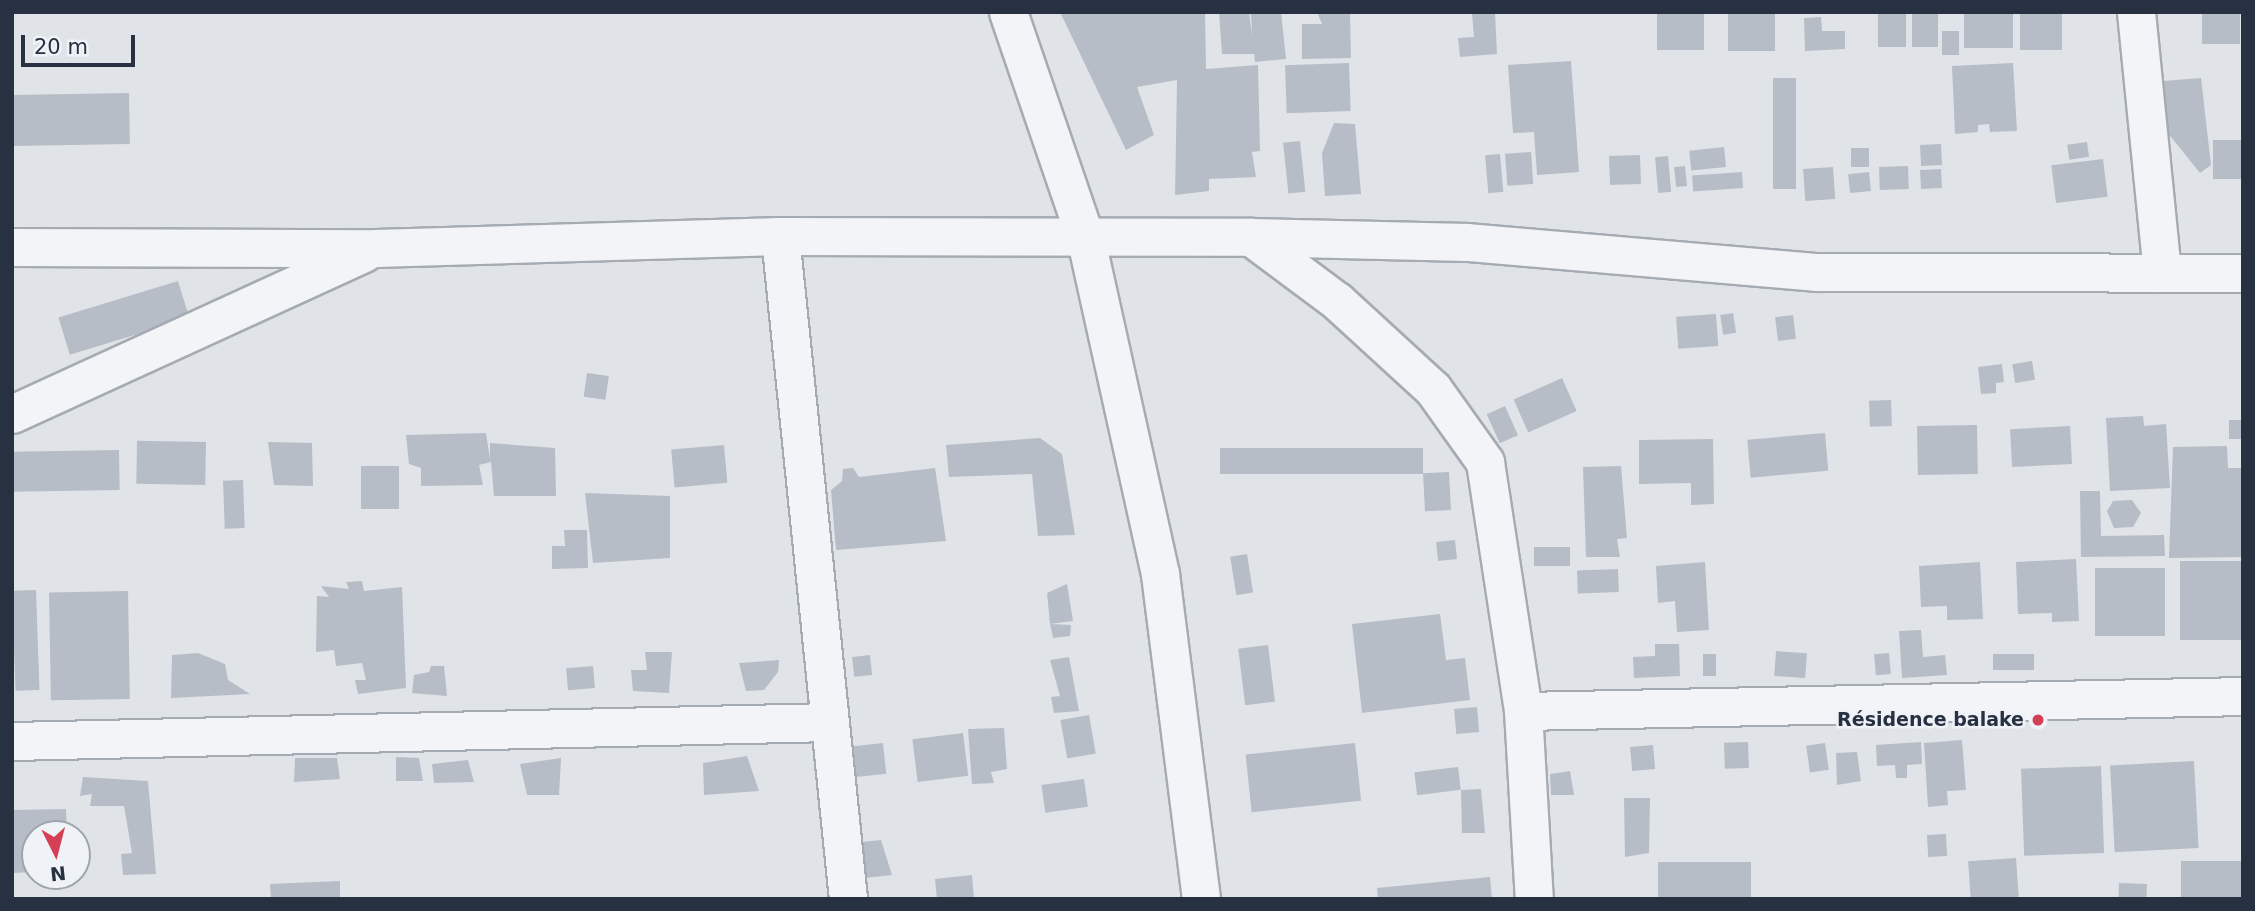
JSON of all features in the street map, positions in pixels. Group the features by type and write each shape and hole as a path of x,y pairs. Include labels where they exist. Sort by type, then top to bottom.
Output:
{"street":[{"path":"1008,12 1086,240 1160,574 1201,899"},
{"path":"2136,12 2162,273"},
{"path":"780,236 848,899"},
{"path":"12,247 375,248 780,236 1086,240 1251,237 1467,242 1817,272 2243,273"},
{"path":"1251,237 1337,301 1433,389 1485,462 1523,711 1534,899"},
{"path":"12,414 375,248"},
{"path":"1523,711 2243,696"},
{"path":"12,741 829,722"}],"building":[{"path":"1060,12 1205,12 1206,69 1258,65 1260,151 1252,152 1256,177 1209,179 1209,191 1175,195 1177,80 1137,87 1154,135 1126,150"},
{"path":"1219,12 1249,12 1252,36 1251,12 1281,12 1286,59 1255,62 1254,54 1222,54"},
{"path":"1317,12 1350,12 1351,58 1302,59 1302,24 1322,24"},
{"path":"1495,12 1497,54 1460,57 1458,38 1474,37 1472,14"},
{"path":"1657,12 1704,12 1704,50 1657,50"},
{"path":"1728,12 1775,12 1775,51 1728,51"},
{"path":"1878,12 1906,12 1906,47 1878,47"},
{"path":"1912,12 1938,12 1938,47 1912,47"},
{"path":"1964,12 2013,12 2013,48 1964,48"},
{"path":"2020,12 2062,12 2062,50 2020,50"},
{"path":"2202,12 2240,12 2240,44 2202,44"},
{"path":"1821,17 1822,31 1845,31 1845,49 1805,51 1804,18"},
{"path":"1942,31 1959,31 1959,55 1942,55"},
{"path":"1571,61 1579,172 1537,175 1534,132 1513,133 1508,65"},
{"path":"1349,63 1351,111 1287,113 1285,65"},
{"path":"2013,63 2017,131 1990,132 1989,124 1978,125 1978,132 1955,134 1952,66"},
{"path":"1773,78 1796,78 1796,189 1773,189"},
{"path":"2201,78 2211,165 2200,173 2167,132 2163,81"},
{"path":"129,93 130,144 13,146 12,95"},
{"path":"1334,123 1355,124 1361,194 1325,196 1322,153"},
{"path":"2213,140 2243,140 2243,179 2213,179"},
{"path":"1300,141 1305,192 1288,193 1283,143"},
{"path":"2087,142 2089,157 2069,160 2067,145"},
{"path":"1941,144 1942,165 1921,166 1920,145"},
{"path":"1724,147 1726,167 1691,171 1689,151"},
{"path":"1851,148 1869,148 1869,167 1851,167"},
{"path":"1531,152 1533,184 1507,186 1505,154"},
{"path":"1500,154 1503,192 1488,193 1485,155"},
{"path":"1640,155 1641,184 1610,185 1609,156"},
{"path":"1668,156 1671,192 1658,193 1655,157"},
{"path":"2103,159 2108,197 2056,203 2051,165"},
{"path":"1685,166 1687,186 1676,187 1674,167"},
{"path":"1908,166 1909,189 1880,190 1879,167"},
{"path":"1833,167 1835,199 1805,201 1803,169"},
{"path":"1941,169 1942,188 1921,189 1920,170"},
{"path":"1742,172 1743,188 1693,191 1692,175"},
{"path":"1869,172 1871,191 1850,193 1848,174"},
{"path":"178,281 189,318 70,355 58,318"},
{"path":"1733,313 1736,333 1723,335 1720,315"},
{"path":"1716,314 1718,346 1678,349 1676,317"},
{"path":"1793,315 1796,339 1778,341 1775,317"},
{"path":"2032,361 2035,380 2015,383 2012,364"},
{"path":"2002,364 2004,382 1996,383 1996,393 1981,394 1978,367"},
{"path":"587,373 609,376 605,400 584,397"},
{"path":"1562,378 1577,411 1528,432 1514,400"},
{"path":"1891,400 1892,426 1870,427 1869,401"},
{"path":"1505,406 1518,435 1500,443 1487,414"},
{"path":"2143,416 2144,426 2166,424 2170,488 2110,491 2106,418"},
{"path":"2229,420 2243,420 2243,439 2229,439"},
{"path":"1977,425 1978,474 1918,475 1917,426"},
{"path":"2070,426 2072,464 2012,467 2010,429"},
{"path":"486,433 490,459 490,443 555,448 556,496 494,496 491,462 479,465 483,485 421,486 421,468 409,464 406,435"},
{"path":"1825,433 1828,471 1751,478 1747,440"},
{"path":"1040,438 1062,454 1075,535 1038,536 1032,474 949,477 946,445"},
{"path":"1713,439 1714,504 1691,505 1691,483 1639,484 1639,440"},
{"path":"137,441 206,442 205,485 136,484"},
{"path":"268,442 312,443 313,486 274,485"},
{"path":"724,445 727,483 675,487 671,450"},
{"path":"2227,446 2228,468 2243,468 2243,557 2169,558 2173,447"},
{"path":"1220,448 1423,448 1423,474 1220,474"},
{"path":"119,450 120,490 13,492 12,452"},
{"path":"361,466 399,466 399,509 361,509"},
{"path":"1621,466 1627,538 1617,539 1620,557 1586,557 1583,467"},
{"path":"853,468 859,477 935,468 946,541 836,550 831,490 842,481 843,469"},
{"path":"1449,472 1451,510 1425,511 1423,473"},
{"path":"243,480 245,528 225,529 223,481"},
{"path":"2080,491 2100,491 2101,536 2164,535 2165,556 2081,557"},
{"path":"585,493 670,496 670,558 593,563"},
{"path":"2132,500 2141,513 2133,527 2114,528 2107,511 2113,501"},
{"path":"564,530 587,530 588,568 552,569 552,546 565,546"},
{"path":"1455,540 1457,559 1438,561 1436,542"},
{"path":"1534,547 1570,547 1570,566 1534,566"},
{"path":"1247,554 1253,593 1236,595 1230,557"},
{"path":"2076,559 2079,621 2052,622 2052,613 2018,614 2016,562"},
{"path":"2180,561 2243,561 2243,640 2180,640"},
{"path":"1705,562 1709,630 1677,632 1675,601 1658,603 1656,566"},
{"path":"1980,562 1983,619 1947,620 1947,606 1921,607 1919,566"},
{"path":"2095,568 2165,568 2165,636 2095,636"},
{"path":"1618,569 1619,592 1578,593 1577,570"},
{"path":"362,581 364,591 402,587 406,688 358,694 355,680 366,680 362,663 336,666 334,650 316,652 317,596 329,597 321,586 349,589 346,582"},
{"path":"1067,584 1073,621 1050,624 1047,593"},
{"path":"36,590 39,690 16,691 12,591"},
{"path":"128,591 130,699 51,700 49,592"},
{"path":"1440,614 1446,660 1465,658 1470,700 1362,713 1352,624"},
{"path":"1050,624 1071,625 1070,636 1053,638"},
{"path":"1921,630 1923,657 1945,655 1947,675 1902,678 1899,631"},
{"path":"1655,644 1679,644 1680,676 1634,678 1633,657 1655,656"},
{"path":"1268,645 1275,702 1245,705 1238,649"},
{"path":"1776,651 1807,653 1805,678 1774,676"},
{"path":"645,652 672,652 669,693 633,691 631,670 647,670"},
{"path":"198,653 225,664 228,680 250,694 171,698 172,655"},
{"path":"1889,653 1891,674 1876,675 1874,654"},
{"path":"1703,654 1716,654 1716,676 1703,676"},
{"path":"1993,654 2034,654 2034,670 1993,670"},
{"path":"870,655 872,675 854,677 852,657"},
{"path":"1069,657 1079,711 1054,713 1051,697 1060,696 1050,660"},
{"path":"779,660 778,672 764,690 746,691 739,663"},
{"path":"431,666 444,666 447,696 412,693 414,675 429,672"},
{"path":"593,666 595,688 568,690 566,668"},
{"path":"1477,707 1479,732 1456,734 1454,709"},
{"path":"1089,715 1096,753 1067,758 1060,720"},
{"path":"1004,728 1007,769 991,772 994,783 972,784 968,729"},
{"path":"963,733 968,776 918,782 912,739"},
{"path":"1962,740 1966,790 1947,791 1948,805 1928,807 1924,743"},
{"path":"1748,742 1749,768 1725,769 1724,743"},
{"path":"1921,742 1922,764 1907,765 1907,778 1896,778 1895,765 1877,766 1876,745"},
{"path":"883,743 886,774 856,777 853,746"},
{"path":"1355,743 1361,801 1252,812 1246,754"},
{"path":"1825,743 1829,770 1810,772 1806,746"},
{"path":"1653,745 1655,769 1632,771 1630,747"},
{"path":"1857,752 1861,781 1837,785 1836,753"},
{"path":"747,756 759,791 704,795 703,763"},
{"path":"396,757 419,758 423,781 396,781"},
{"path":"295,758 337,758 340,779 294,782"},
{"path":"561,758 559,795 527,795 520,764"},
{"path":"468,760 474,782 434,783 432,764"},
{"path":"2194,761 2199,848 2115,852 2110,765"},
{"path":"2101,766 2104,853 2024,856 2021,769"},
{"path":"1458,767 1461,790 1417,795 1414,772"},
{"path":"1570,771 1574,795 1551,795 1550,774"},
{"path":"83,777 148,781 156,874 123,875 121,854 132,853 124,806 90,806 92,794 80,796"},
{"path":"1084,779 1088,807 1045,813 1041,785"},
{"path":"1481,789 1485,833 1462,833 1461,790"},
{"path":"1624,798 1650,798 1649,853 1625,857"},
{"path":"66,809 66,820 21,820 21,873 12,873 12,810"},
{"path":"1946,834 1947,856 1928,857 1927,835"},
{"path":"881,840 892,875 865,878 861,842"},
{"path":"2016,858 2019,899 1971,899 1968,861"},
{"path":"2181,861 2243,861 2243,899 2181,899"},
{"path":"1658,862 1751,862 1751,899 1658,899"},
{"path":"972,875 974,899 937,899 935,879"},
{"path":"1490,877 1492,899 1378,899 1377,888"},
{"path":"340,881 340,899 271,899 270,884"},
{"path":"2119,883 2147,884 2146,899 2118,899"}],"place":[{"name":"Résidence balake","path":"2038,720"}]}
